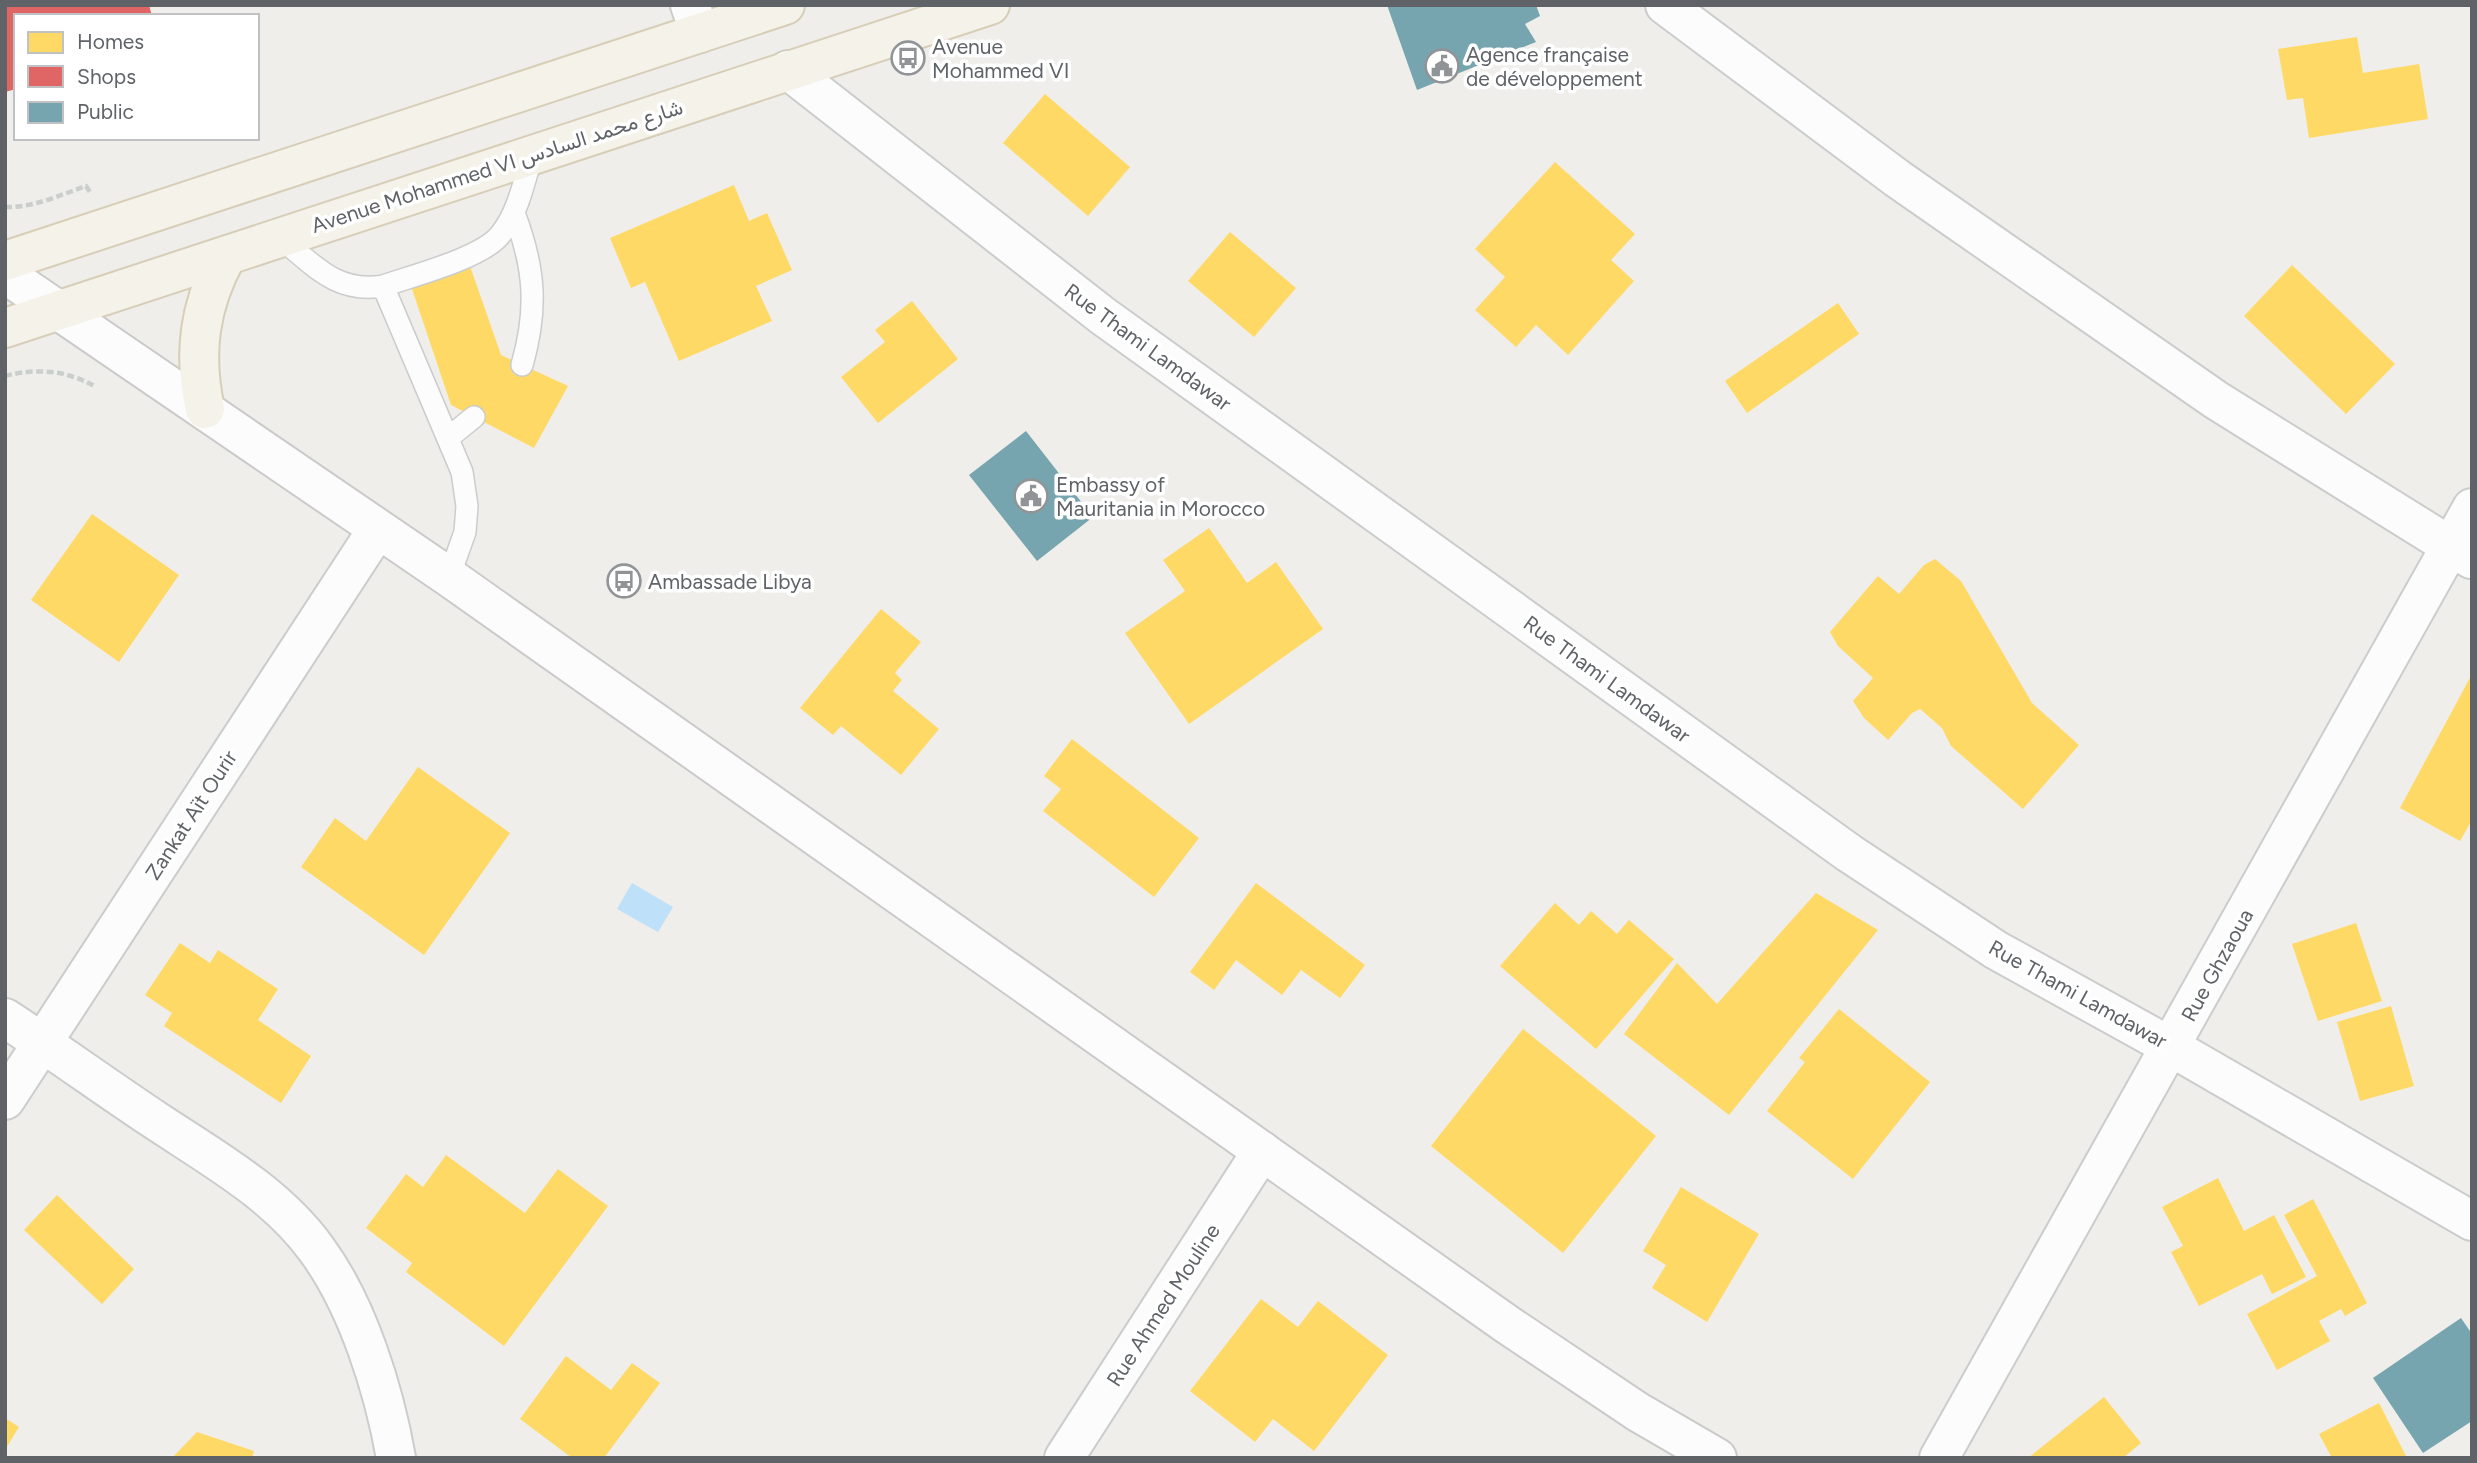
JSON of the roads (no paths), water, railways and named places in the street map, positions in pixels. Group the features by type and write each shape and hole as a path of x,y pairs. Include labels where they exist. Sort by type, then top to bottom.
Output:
{"main road":[{"path":"5,261 695,19 785,5"},
{"name":"Avenue Mohammed VI شارع محمد السادس","path":"5,328 990,5"},
{"path":"205,410 200,386 199,337 207,297 227,255"}],"street":[{"path":"1665,5 1898,179 2216,400 2460,553"},
{"name":"Rue Thami Lamdawar","path":"788,70 1103,316 1849,853 1996,950 2171,1046 2472,1221"},
{"path":"5,274 449,577 1573,1369 1638,1412 1717,1458"},
{"name":"Rue Ghzaoua","path":"1939,1458 2171,1046 2460,553 2472,508"},
{"name":"Zankat Aït Ourir","path":"5,1100 377,530"},
{"path":"5,1018 231,1169 287,1215 317,1250 344,1294 368,1352 391,1430 396,1458"},
{"name":"Rue Ahmed Mouline","path":"1064,1458 1262,1151"}],"lane":[{"path":"279,237 338,282 351,288 383,286 486,248 500,235 514,214 532,155"},
{"path":"514,214 526,244 532,275 530,337 522,365"},
{"path":"383,286 462,472 467,506 465,532 449,577"},
{"path":"448,438 474,417"}],"water":[{"path":"632,883 673,907 658,932 617,909"}],"place":[{"name":"Avenue Mohammed VI","path":"908,58"},
{"name":"Agence française de développement","path":"1442,66"},
{"name":"Embassy of Mauritania in Morocco","path":"1031,496"},
{"name":"Ambassade Libya","path":"624,581"}]}
